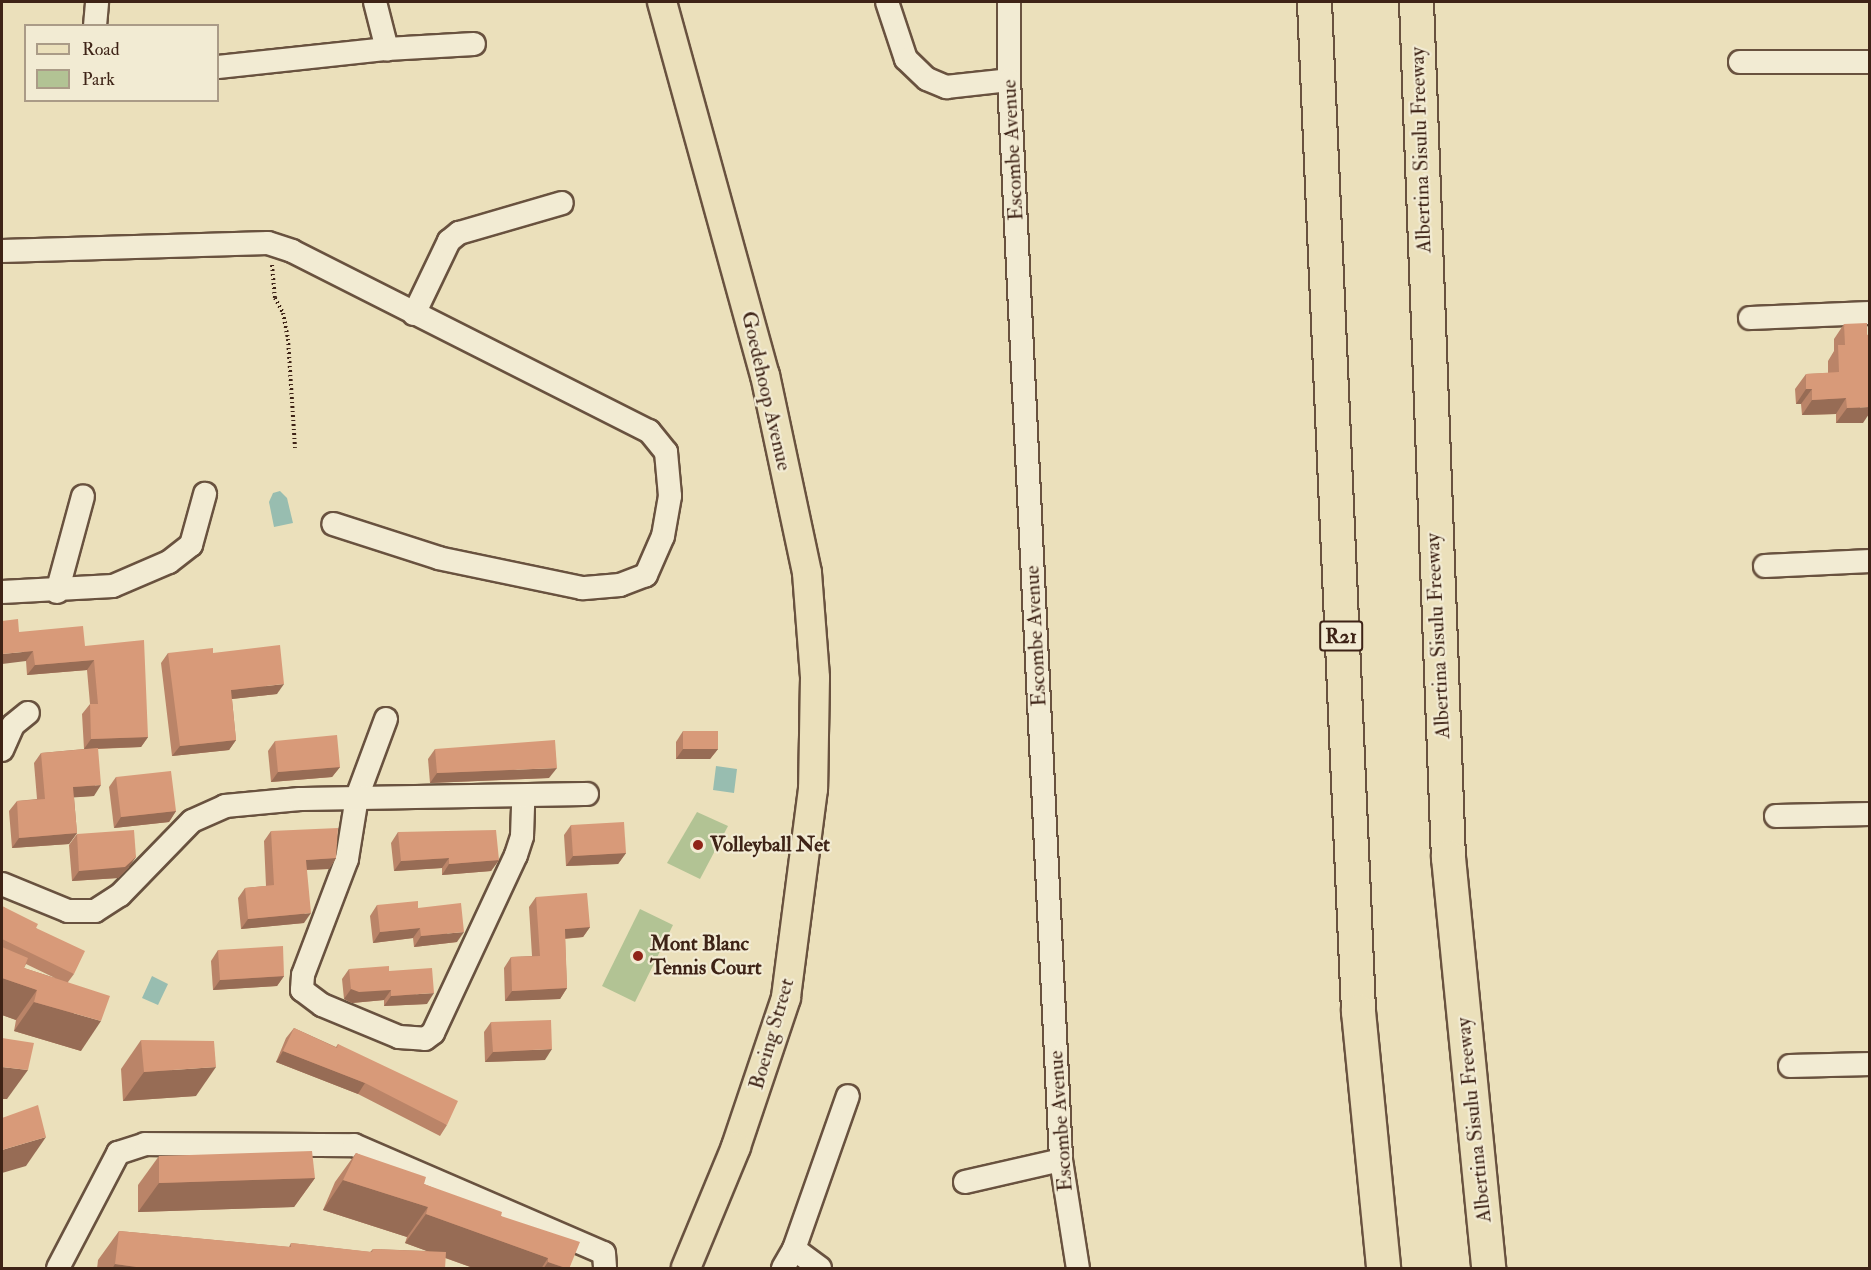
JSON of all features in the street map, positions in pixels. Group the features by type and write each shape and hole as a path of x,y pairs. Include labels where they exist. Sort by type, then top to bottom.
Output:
{"highway":[{"name":"R21","path":"1314,2 1358,1011 1383,1269"},
{"name":"Albertina Sisulu Freeway","path":"1416,2 1448,857 1488,1269"}],"main road":[{"name":"Goedehoop Avenue","path":"662,2 765,375 807,573 815,678 813,789"},
{"name":"Boeing Street","path":"686,1269 736,1147 786,998 813,789"}],"street":[{"path":"95,24 97,2"},
{"path":"375,2 387,49"},
{"path":"887,2 906,59 927,79 946,87 1009,80"},
{"name":"Escombe Avenue","path":"1009,2 1009,80 1060,1160 1078,1269"},
{"path":"219,67 387,49 474,44"},
{"path":"1740,62 1869,62"},
{"path":"414,314 449,241 459,233 562,202"},
{"path":"2,251 268,243 292,251 656,437 666,452 670,496 663,536 646,575 620,585 582,588 439,558 333,524"},
{"path":"1750,318 1869,314"},
{"path":"2,592 57,592 113,586 169,562 191,545 206,494"},
{"path":"57,592 83,496"},
{"path":"1765,566 1869,561"},
{"path":"2,750 13,725 28,713"},
{"path":"386,719 357,797 347,859 303,975 302,990 322,1005 399,1037 416,1040 433,1033 516,855 522,836 523,798"},
{"path":"2,884 68,912 95,911 120,895 192,821 225,806 264,800 357,797 523,798 587,794"},
{"path":"1776,816 1869,814"},
{"path":"1790,1066 1869,1064"},
{"path":"783,1269 794,1249 848,1096"},
{"path":"58,1269 118,1153 145,1144 354,1145 604,1253 605,1269"},
{"path":"965,1182 1060,1160"},
{"path":"794,1249 820,1269"}],"path":[{"path":"268,243 275,298 283,312 288,339 295,448"}],"green space":[{"name":"Volleyball Net","path":"697,812 728,826 700,879 667,863"},
{"name":"Mont Blanc Tennis Court","path":"640,909 673,925 635,1002 602,986"}],"water":[{"path":"280,491 287,498 293,523 274,527 269,502 273,493"},
{"path":"716,766 737,769 734,793 713,790"},
{"path":"152,976 168,984 158,1005 142,998"}],"building":[{"path":"1867,323 1869,407 1847,408 1846,398 1812,400 1812,389 1806,389 1806,374 1839,372 1838,345 1845,345 1844,324"},
{"path":"18,619 19,632 83,626 85,646 144,640 148,737 91,739 90,704 98,704 94,660 35,665 33,651 2,654 2,621"},
{"path":"280,645 284,684 231,690 236,740 180,746 168,653 213,648 213,653"},
{"path":"683,731 718,731 718,749 683,749"},
{"path":"337,735 340,767 278,772 275,741"},
{"path":"555,740 557,768 437,773 435,749"},
{"path":"98,748 101,785 73,787 77,833 19,838 17,801 45,799 41,753"},
{"path":"171,771 176,811 121,817 116,777"},
{"path":"624,822 626,853 573,856 571,825"},
{"path":"338,828 336,858 306,860 311,913 248,919 245,888 274,885 271,831"},
{"path":"134,830 136,857 125,867 79,871 77,834"},
{"path":"496,830 499,860 449,864 449,858 401,861 398,832"},
{"path":"587,893 590,927 565,929 567,988 512,991 511,957 540,956 536,897"},
{"path":"418,901 418,908 461,903 464,932 421,936 420,928 380,932 377,905"},
{"path":"2,906 38,924 36,928 85,951 74,974 2,939"},
{"path":"283,946 284,976 220,980 218,950"},
{"path":"2,947 28,958 24,968 110,996 101,1021 34,1002 37,990 2,978"},
{"path":"389,966 389,971 432,968 434,993 391,996 391,990 359,992 351,989 349,969"},
{"path":"551,1020 552,1049 493,1052 491,1022"},
{"path":"294,1028 337,1048 338,1044 458,1101 447,1125 365,1083 283,1051"},
{"path":"2,1038 34,1043 28,1070 2,1067"},
{"path":"141,1040 214,1041 216,1067 144,1072"},
{"path":"38,1105 46,1137 2,1150 2,1118"},
{"path":"312,1151 315,1178 159,1183 159,1156"},
{"path":"356,1153 426,1177 424,1184 502,1212 501,1216 580,1242 569,1269 548,1262 548,1258 426,1214 428,1207 343,1180"},
{"path":"119,1231 291,1247 291,1243 372,1252 373,1249 446,1252 445,1269 208,1269 191,1267 190,1269 151,1269 115,1264"}],"place":[{"name":"Volleyball Net","path":"698,845"},
{"name":"Mont Blanc Tennis Court","path":"638,956"}]}
